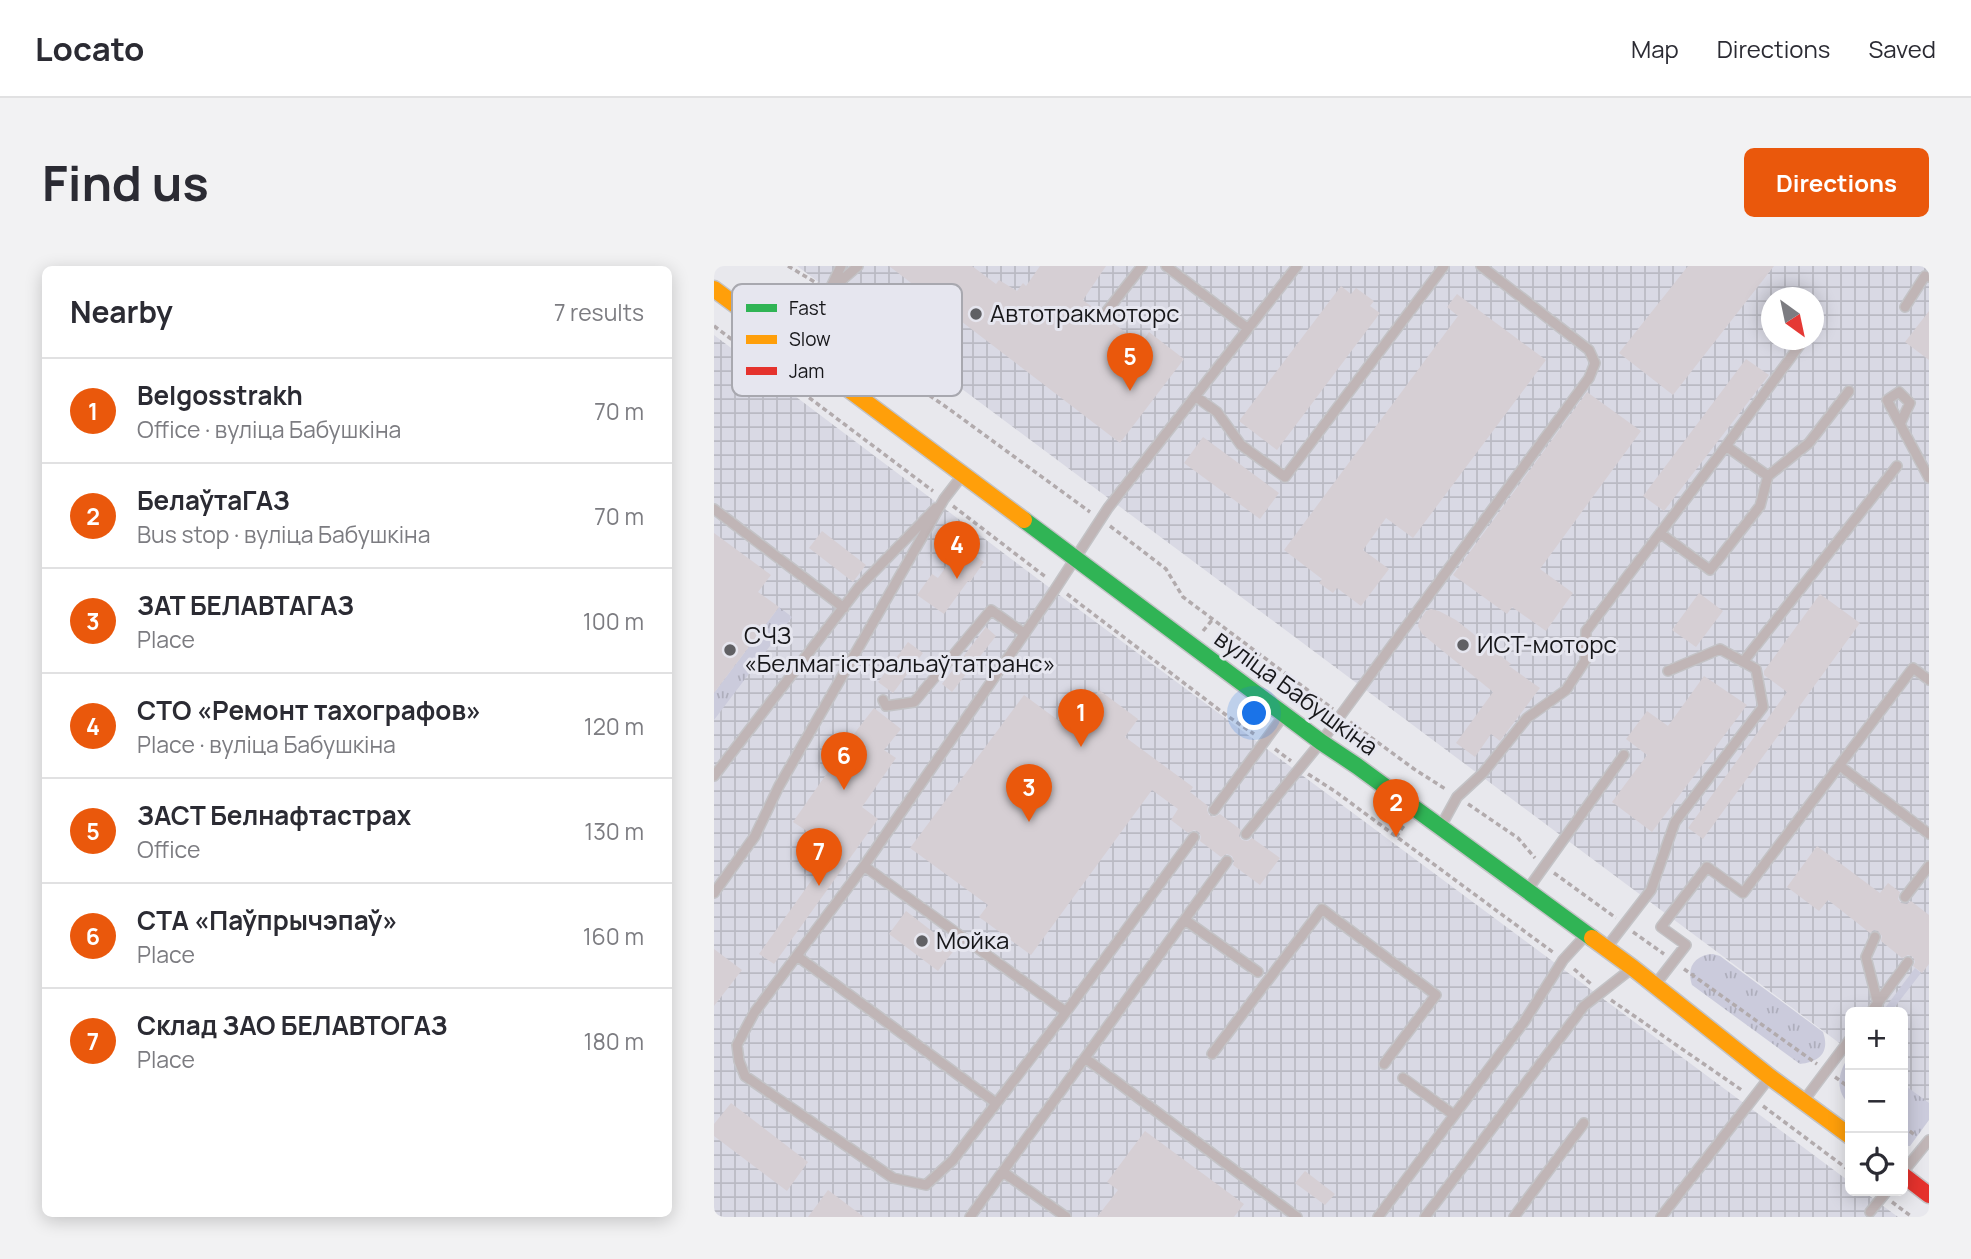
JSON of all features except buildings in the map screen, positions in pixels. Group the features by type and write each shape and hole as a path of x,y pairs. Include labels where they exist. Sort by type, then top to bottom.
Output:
{"street":[{"name":"вуліца Бабушкіна","path":"858,396 1321,742 1633,968 1770,1077 1846,1133"},
{"path":"1908,1177 1929,1195"}],"lane":[{"path":"832,284 841,266"},
{"path":"837,284 858,266"},
{"path":"1107,311 1142,266"},
{"path":"1166,266 1248,328"},
{"path":"1194,837 953,1160 926,1185 893,1178 745,1076 737,1045 754,1013 863,866 1101,520 1297,266"},
{"path":"1195,396 1217,412 1241,445 1285,477 1444,266"},
{"path":"1246,834 1321,742 1589,378 1595,363 1589,350 1482,266"},
{"path":"1905,307 1925,276 1929,277"},
{"path":"1440,827 1457,797 1483,773 1527,718 1566,690 1585,662 1586,631 1796,350"},
{"path":"1660,533 1710,570 1760,506 1768,476 1809,443 1849,391"},
{"path":"1900,424 1929,478"},
{"path":"1726,446 1768,476"},
{"path":"1743,662 1897,466"},
{"path":"714,776 859,587 944,499 963,474"},
{"path":"714,893 755,836 779,786 944,499"},
{"path":"714,509 844,608"},
{"path":"883,700 886,706 914,702 991,610 1025,634"},
{"path":"1605,948 1651,890 1675,822 1763,707 1756,669 1720,649 1668,671"},
{"path":"1655,986 1686,945 1661,927 1707,867 1742,893 1913,668 1929,680"},
{"path":"1214,810 1284,714"},
{"path":"1527,891 1624,755"},
{"path":"1840,766 1929,834"},
{"path":"970,1217 1227,861"},
{"path":"863,866 1066,1012"},
{"path":"1905,897 1929,866"},
{"path":"1212,1054 1322,909 1436,995 1384,1064"},
{"path":"1185,919 1258,972"},
{"path":"1378,1217 1524,1022 1563,960 1586,935"},
{"path":"1875,937 1866,957 1878,1004"},
{"path":"797,956 996,1103"},
{"path":"1875,1007 1908,962"},
{"path":"1425,1217 1584,1006 1633,968"},
{"path":"1804,1101 1845,1046"},
{"path":"1085,1058 1297,1217"},
{"path":"1661,1217 1770,1077"},
{"path":"1402,1078 1454,1115"},
{"path":"1514,1217 1584,1123"},
{"path":"1908,1167 1929,1140"},
{"path":"1003,1172 1066,1217"},
{"path":"1870,1212 1883,1196"}],"path":[{"path":"788,266 818,284"},
{"path":"714,326 732,340"},
{"path":"807,396 1226,715 1336,792 1563,960 1600,992 1845,1167"},
{"path":"930,396 1166,569 1184,597 1340,715 1414,769 1518,838 1545,866 1845,1084"}],"shaded area":[{"path":"797,266 1929,266 1929,1110 1908,1094 1908,1007 1845,1007 1845,1047 962,389 962,284 821,284"},
{"path":"714,335 732,349 732,396 795,396 1845,1178 1845,1196 1870,1196 1898,1217 714,1217"}],"green space":[{"path":"779,607 792,617 714,720 714,693"},
{"path":"1713,954 1720,956 1823,1032 1825,1045 1822,1055 1813,1061 1800,1064 1692,985 1690,973 1693,963 1701,957"},
{"path":"1915,968 1921,973 1895,1007 1886,1007"},
{"path":"1845,1064 1845,1099 1840,1087"},
{"path":"1908,1088 1929,1103 1929,1120 1910,1146"}],"traffic: fast":[{"path":"1024,520 1321,742 1592,938"}],"traffic: slow":[{"path":"714,289 732,302"},
{"path":"858,396 1024,520"},
{"path":"1592,938 1846,1133"}],"traffic: jam":[{"path":"1908,1179 1929,1195"}],"place":[{"name":"Автотракмоторс","path":"976,314"},
{"name":"ЗАСТ Белнафтастрах","path":"1130,391"},
{"name":"СТО «Ремонт тахографов»","path":"957,579"},
{"name":"ИСТ-моторс","path":"1463,645"},
{"name":"СЧЗ «Белмагістральаўтатранс»","path":"730,650"},
{"name":"Belgosstrakh","path":"1081,747"},
{"name":"СТА «Паўпрычэпаў»","path":"844,790"},
{"name":"ЗАТ БЕЛАВТАГАЗ","path":"1029,822"},
{"name":"БелаўтаГАЗ","path":"1396,837"},
{"name":"Склад ЗАО БЕЛАВТОГАЗ","path":"819,886"},
{"name":"Мойка","path":"922,941"}]}
